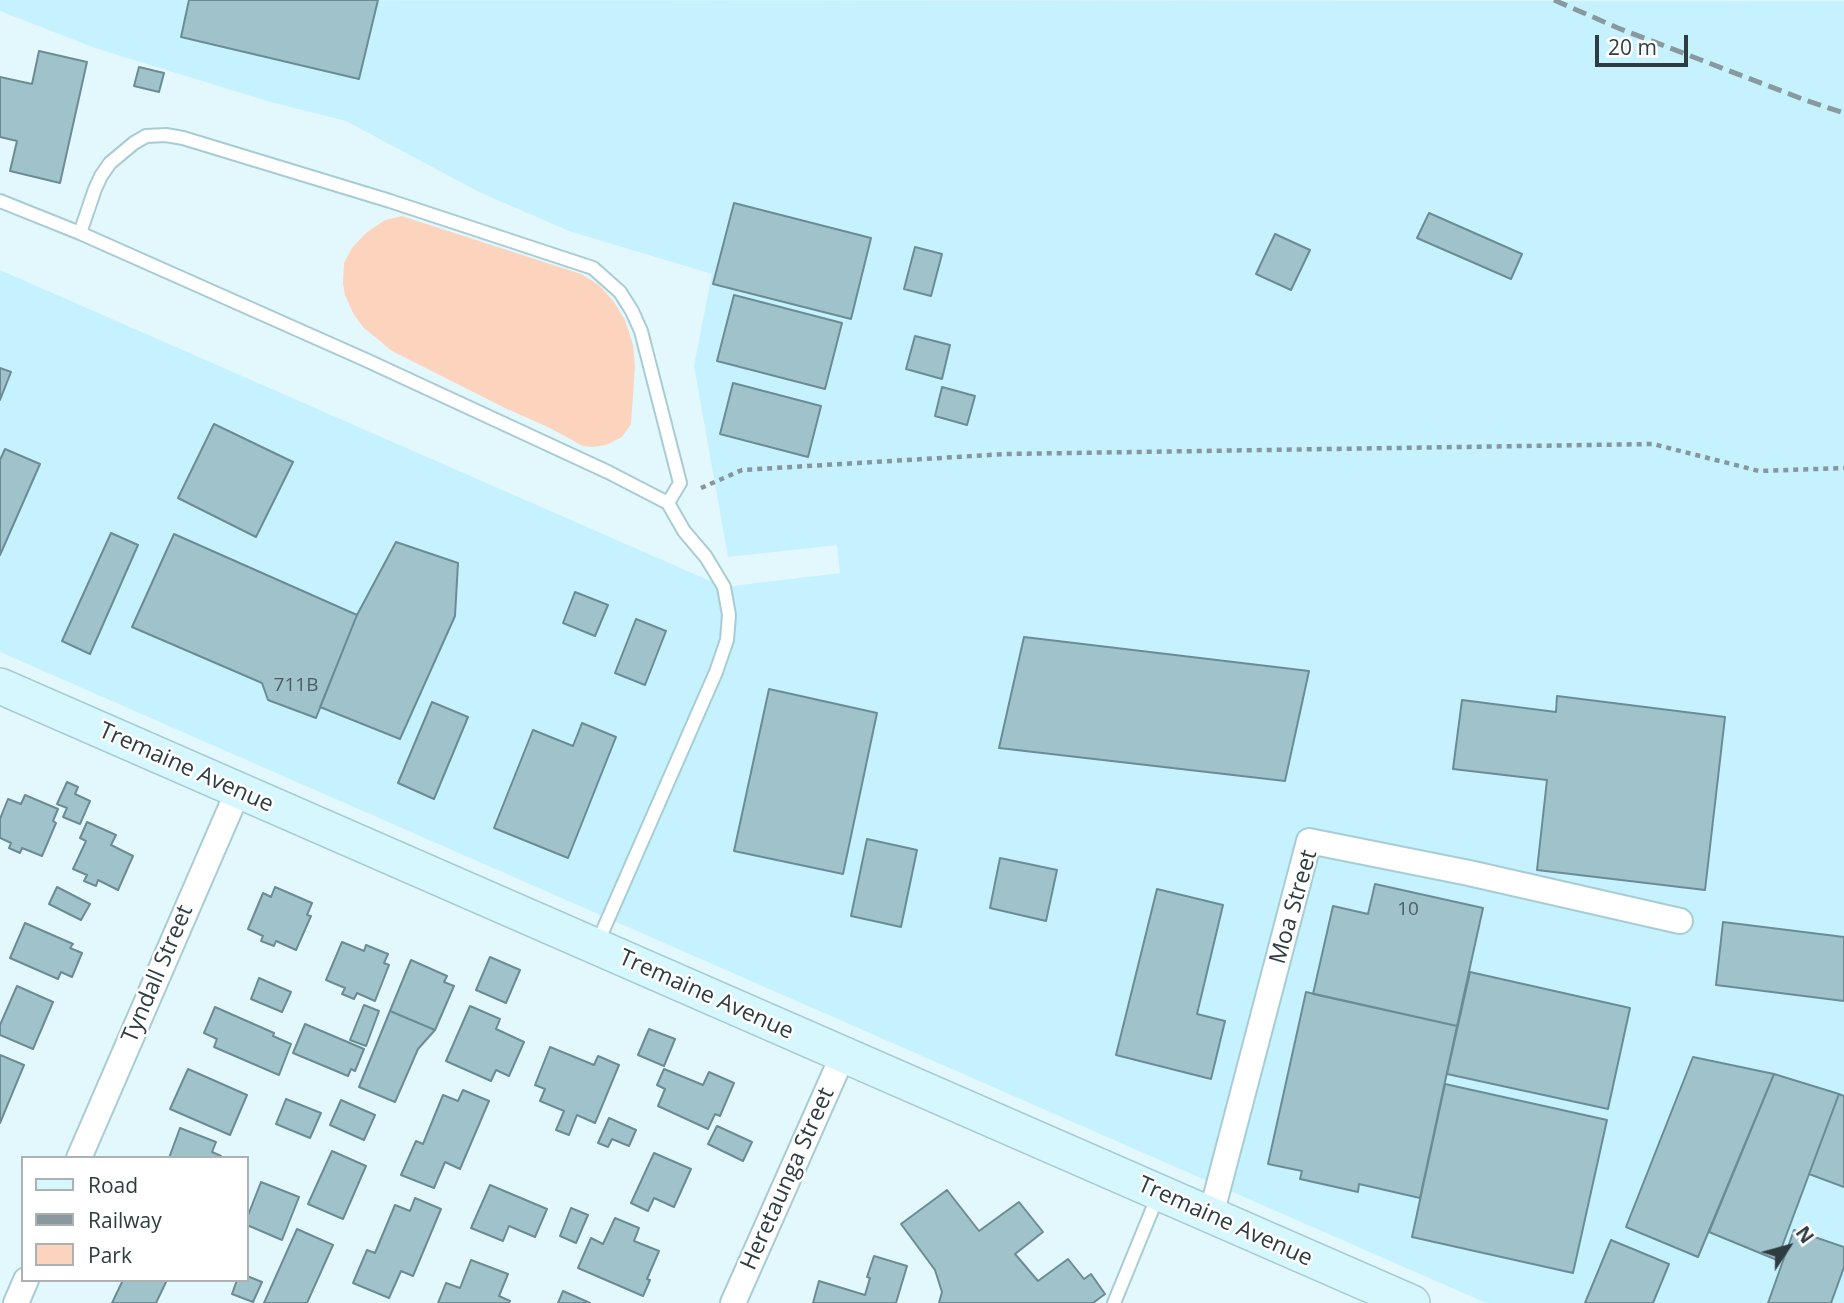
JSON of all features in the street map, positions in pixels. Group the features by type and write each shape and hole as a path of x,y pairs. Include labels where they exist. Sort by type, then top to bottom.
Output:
{"main road":[{"name":"Tremaine Avenue","path":"0,686 1412,1303"}],"street":[{"name":"Tyndall Street","path":"80,1156 238,790"},
{"name":"Moa Street","path":"1211,1215 1309,841 1469,873 1680,921"},
{"name":"Heretaunga Street","path":"733,1303 844,1055"},
{"path":"16,1303 25,1282"}],"lane":[{"path":"80,233 98,183 110,163 146,136 166,135 390,201 593,268 620,292 641,331 680,483 668,503"},
{"path":"0,201 80,233 366,360 608,472 668,503 684,531 706,557 724,587 729,615 727,640 596,947"},
{"path":"1114,1303 1159,1193"}],"path":[{"path":"668,503 742,470 1006,453 1653,444 1759,471 1844,468"}],"shaded area":[{"path":"0,0 1844,1 1844,1303 1486,1303 0,652 0,270 724,587 840,573 837,545 728,557 694,366 712,274 569,231 481,193 346,121 267,101 95,48 0,11"}],"green space":[{"path":"402,216 581,274 599,285 625,320 633,345 635,366 631,424 622,437 606,445 583,446 392,351 364,328 354,315 345,295 344,263 352,248 366,233 385,220"}],"building":[{"path":"189,0 378,0 359,79 181,37"},
{"path":"39,51 87,62 60,183 10,171 17,141 0,137 0,77 32,84"},
{"path":"139,67 164,73 159,92 134,86"},
{"path":"734,203 871,238 851,319 713,284"},
{"path":"1429,213 1522,254 1511,279 1417,238"},
{"path":"1275,234 1310,250 1291,290 1256,274"},
{"path":"915,247 942,254 931,296 904,289"},
{"path":"734,295 842,323 825,389 717,361"},
{"path":"915,336 950,345 942,379 906,369"},
{"path":"0,368 11,372 0,400"},
{"path":"733,383 821,406 808,457 720,434"},
{"path":"942,387 975,396 967,425 935,416"},
{"path":"214,424 293,462 256,537 178,498"},
{"path":"5,449 40,464 0,555 0,460"},
{"path":"111,533 138,545 90,654 62,641"},
{"path":"174,534 357,615 316,718 268,700 262,683 132,627"},
{"path":"396,542 458,563 455,616 400,739 320,707 357,615"},
{"path":"575,592 608,605 595,636 563,623"},
{"path":"636,619 666,631 645,685 615,673"},
{"path":"1024,637 1309,671 1285,781 999,748"},
{"path":"769,689 877,713 843,874 734,851"},
{"path":"1557,696 1725,717 1705,890 1537,870 1547,780 1453,769 1462,700 1556,712"},
{"path":"432,702 468,717 434,799 398,783"},
{"path":"582,723 616,737 568,858 494,828 533,730 573,746"},
{"path":"67,782 78,787 75,794 90,801 80,824 63,817 67,808 57,804"},
{"path":"25,795 58,809 53,821 56,823 42,856 22,848 20,853 9,848 11,843 0,838 0,819 8,799 21,804"},
{"path":"87,822 116,835 111,845 133,856 118,890 98,880 96,886 84,881 87,875 73,869 86,841 80,838"},
{"path":"867,839 917,850 901,927 851,916"},
{"path":"1000,858 1057,870 1046,921 990,908"},
{"path":"1375,884 1483,908 1457,1026 1313,994 1333,906 1368,914"},
{"path":"57,887 90,904 81,920 49,904"},
{"path":"275,887 312,903 307,915 311,916 296,950 276,941 274,946 261,941 263,936 248,929 263,893 271,897"},
{"path":"1157,889 1223,905 1197,1014 1225,1021 1211,1079 1116,1055"},
{"path":"1723,922 1844,937 1844,1001 1716,985"},
{"path":"25,923 73,944 70,948 82,953 72,977 61,972 58,979 10,958"},
{"path":"342,942 364,951 366,945 388,954 384,963 389,965 375,1001 357,993 354,999 342,994 345,988 326,980"},
{"path":"490,957 520,970 506,1003 476,990"},
{"path":"411,960 447,976 444,982 454,986 435,1030 390,1011"},
{"path":"1470,972 1630,1008 1608,1109 1447,1074"},
{"path":"259,978 291,992 282,1012 251,999"},
{"path":"17,986 53,1002 33,1049 0,1035 0,1025"},
{"path":"1306,992 1457,1026 1420,1198 1359,1184 1358,1192 1300,1179 1302,1171 1268,1164"},
{"path":"364,1005 379,1011 366,1046 350,1040"},
{"path":"470,1006 500,1019 496,1029 524,1042 509,1076 496,1070 491,1081 446,1061"},
{"path":"215,1007 274,1033 273,1036 291,1044 279,1075 214,1047 217,1039 204,1033"},
{"path":"390,1011 435,1030 418,1049 395,1102 359,1087"},
{"path":"305,1024 364,1049 355,1071 351,1069 348,1076 293,1053"},
{"path":"649,1029 675,1039 664,1066 638,1055"},
{"path":"550,1047 594,1065 598,1056 619,1065 595,1123 577,1115 569,1135 556,1130 564,1111 540,1101 545,1089 535,1085"},
{"path":"0,1055 24,1065 0,1123"},
{"path":"1693,1057 1774,1074 1698,1257 1626,1227"},
{"path":"188,1069 247,1095 230,1135 170,1109"},
{"path":"664,1069 703,1085 709,1072 734,1083 720,1116 715,1114 708,1129 658,1106 665,1089 657,1085"},
{"path":"1774,1074 1839,1094 1777,1260 1709,1232"},
{"path":"1445,1084 1607,1120 1573,1273 1412,1237"},
{"path":"463,1090 489,1101 460,1169 445,1162 434,1188 401,1175 416,1141 423,1144 443,1095 458,1101"},
{"path":"1839,1094 1844,1096 1844,1187 1809,1174"},
{"path":"286,1099 321,1113 310,1138 276,1124"},
{"path":"341,1100 375,1115 364,1140 330,1125"},
{"path":"609,1118 636,1130 629,1146 612,1139 608,1147 598,1143"},
{"path":"717,1126 752,1142 743,1161 708,1144"},
{"path":"180,1128 216,1142 212,1152 221,1156 170,1156"},
{"path":"332,1151 366,1166 343,1219 308,1204"},
{"path":"654,1153 691,1169 674,1207 654,1198 648,1211 631,1203"},
{"path":"261,1182 299,1197 282,1240 248,1225 248,1215"},
{"path":"490,1185 547,1209 535,1237 509,1226 503,1241 471,1228"},
{"path":"947,1190 979,1231 1019,1202 1043,1232 1015,1254 1038,1281 1068,1259 1084,1279 1091,1274 1105,1294 1093,1303 939,1303 942,1292 935,1270 901,1224"},
{"path":"415,1198 441,1209 413,1276 401,1271 389,1298 353,1283 367,1250 375,1253 395,1205 410,1211"},
{"path":"571,1208 588,1215 576,1243 560,1236"},
{"path":"615,1218 639,1228 634,1241 659,1251 643,1296 578,1268 591,1238 603,1244"},
{"path":"297,1229 333,1245 307,1303 264,1303"},
{"path":"1794,1230 1844,1247 1844,1267 1831,1303 1768,1303"},
{"path":"1611,1240 1669,1264 1653,1303 1585,1303"},
{"path":"874,1256 907,1266 896,1303 813,1303 819,1281 865,1295"},
{"path":"471,1260 508,1274 499,1296 510,1301 509,1303 438,1303 446,1283 460,1288"},
{"path":"248,1276 262,1282 253,1302 232,1294 236,1282 248,1282"},
{"path":"122,1282 166,1282 156,1303 112,1303"},
{"path":"563,1291 590,1303 558,1303"}],"railway":[{"path":"1554,0 1618,28 1844,113"}]}
